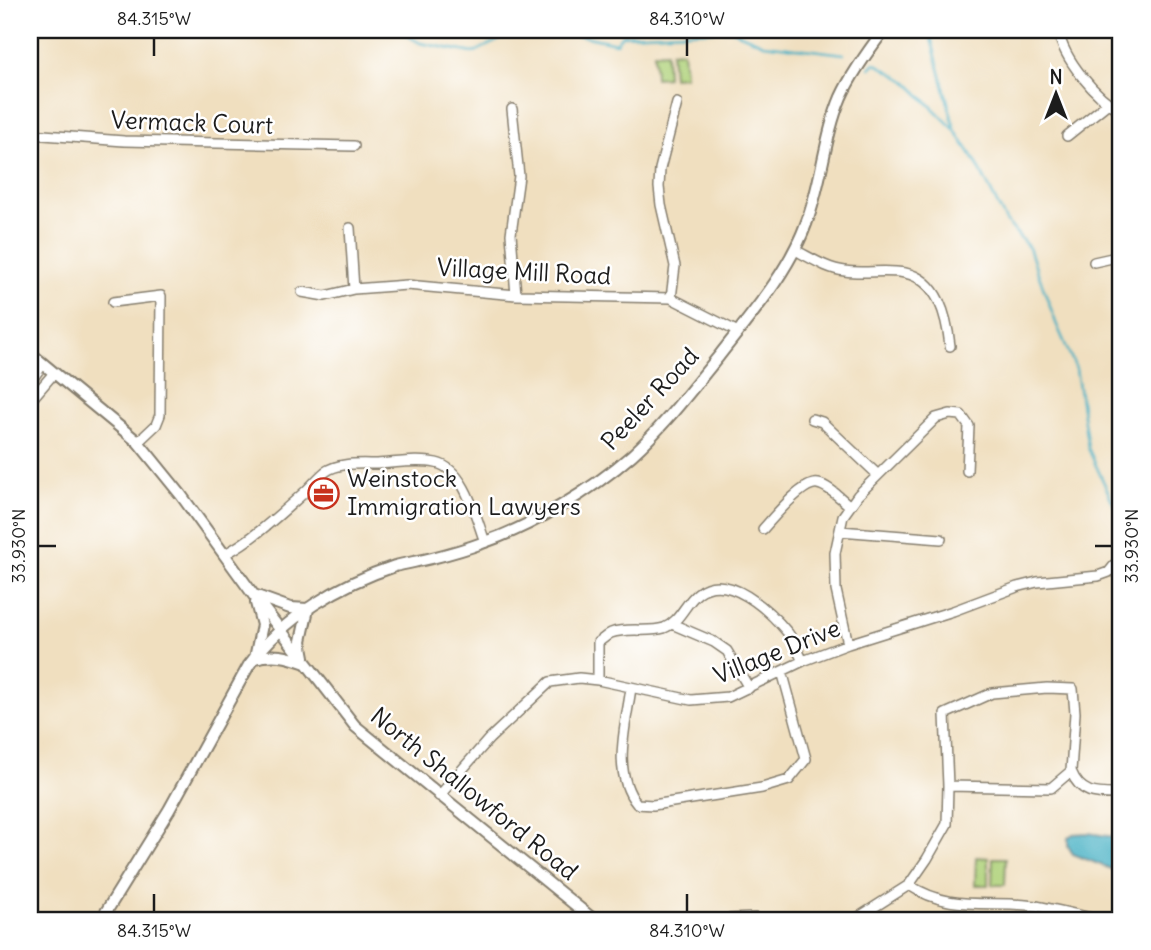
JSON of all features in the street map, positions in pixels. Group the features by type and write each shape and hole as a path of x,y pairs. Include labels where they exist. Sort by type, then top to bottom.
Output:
{"street":[{"name":"Peeler Road","path":"255,658 280,629 349,585 373,573 485,542 540,517 616,468 645,443 678,407 737,332 795,250 813,205 841,97 866,54 884,30"},
{"path":"1058,30 1074,66 1107,104 1121,111"},
{"path":"671,298 675,266 659,187 660,169 677,103"},
{"path":"1067,135 1107,104"},
{"path":"512,109 519,176 511,234 516,295"},
{"name":"Vermack Court","path":"30,134 124,141 354,146"},
{"path":"349,228 355,289"},
{"path":"795,250 817,262 845,271 907,273 920,280 933,293 943,309 950,346"},
{"path":"1094,262 1121,256"},
{"name":"Village Mill Road","path":"302,292 325,296 355,289 407,285 516,295 671,298 737,332"},
{"path":"113,302 161,296 160,415 156,425 138,442"},
{"name":"North Shallowford Road","path":"30,354 138,442 355,726 594,920"},
{"path":"30,382 43,364"},
{"path":"30,401 54,373"},
{"path":"848,643 836,590 835,553 843,516 878,475 936,418 950,414 961,415 970,426 967,471"},
{"path":"812,419 822,422 878,475"},
{"path":"225,554 240,547 324,473 345,465 424,462 438,463 448,468 463,485 485,542"},
{"path":"763,528 809,485 818,484 850,506"},
{"path":"840,531 940,539"},
{"name":"Village Drive","path":"439,796 489,739 550,682 564,678 598,680 691,700 728,697 848,643 1037,582 1098,576 1109,572 1121,557"},
{"path":"598,680 598,642 612,633 662,629 672,624 698,592 708,588 733,588 753,600 790,635 803,661"},
{"path":"254,595 290,608 308,610 301,641 306,663"},
{"path":"102,920 169,810 255,658 262,625 254,595"},
{"path":"672,624 714,642 727,651 749,688"},
{"path":"255,658 278,654 306,663"},
{"path":"30,659 30,708"},
{"path":"631,688 622,771 627,792 637,804 653,804 762,788 789,780 806,759 782,671"},
{"path":"854,920 909,885 947,824 945,714 992,693 1047,688 1073,689 1075,713 1071,771 1076,783 1094,794 1121,794"},
{"path":"948,786 1051,788 1071,771"},
{"path":"909,885 941,901 1036,906 1101,920"},
{"path":"701,920 761,920"}],"green space":[{"path":"683,51 685,76 673,77 671,52"},
{"path":"666,52 667,77 655,78 654,53"},
{"path":"976,857 988,858 988,885 975,885"},
{"path":"993,858 1006,858 1005,885 992,885"}],"water":[{"path":"1088,833 1121,838 1121,873 1073,854 1068,846 1068,838 1073,834"}],"waterway":[{"path":"339,30 349,33 351,30"},
{"path":"398,30 420,43 473,53 503,38 534,34 578,35 616,43 622,35 731,30 764,44 844,54"},
{"path":"929,30 954,126"},
{"path":"870,68 875,63 906,81 954,129 976,162 1006,221 1029,248 1076,369 1088,448 1121,520"}],"place":[{"name":"Weinstock Immigration Lawyers","path":"324,493"}]}
